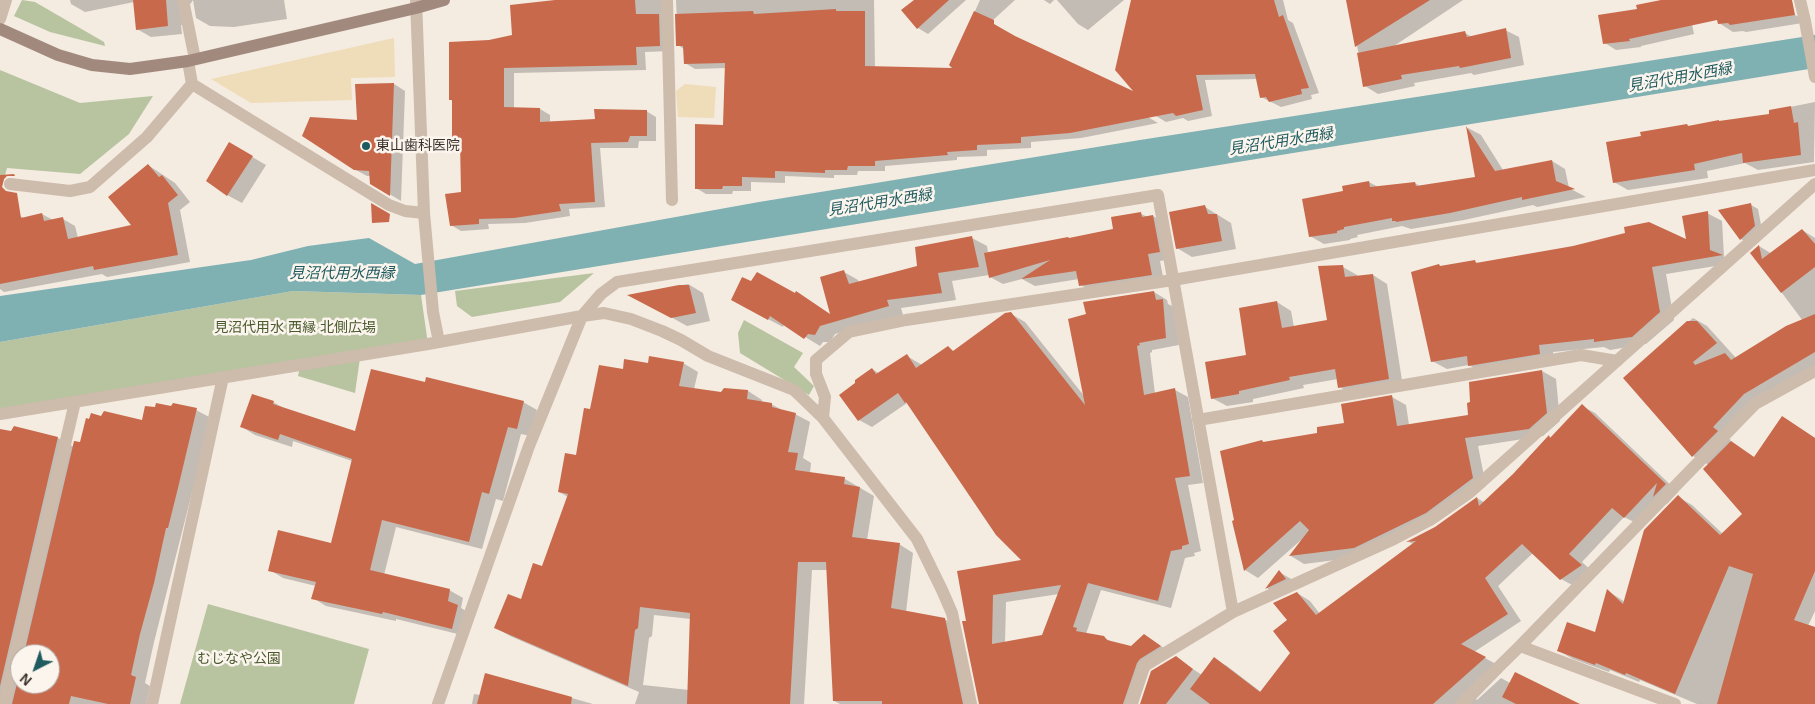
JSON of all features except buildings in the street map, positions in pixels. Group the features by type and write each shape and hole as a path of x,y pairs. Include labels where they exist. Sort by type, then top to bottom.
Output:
{"street":[{"path":"0,19 6,0"},
{"path":"10,184 70,191 90,187 147,137 192,84 192,60 183,0"},
{"path":"0,29 58,55 92,65 130,69 192,60 416,4 444,0"},
{"path":"667,0 672,200"},
{"path":"1800,0 1815,77"},
{"path":"416,4 424,213 433,312 439,342"},
{"path":"192,84 389,205 405,211 424,213"},
{"path":"822,418 825,397 816,374 816,360 849,332 906,320 1172,280 1815,170"},
{"path":"1131,704 1144,666 1232,612 1394,539 1430,520 1469,493 1815,184"},
{"path":"438,704 529,446 582,316 601,294 617,282 1158,195 1232,612"},
{"path":"0,414 439,342 582,316 604,313 631,319 681,340 708,356 794,390 822,418 916,539 952,612 971,704"},
{"path":"1198,420 1581,355 1616,361"},
{"path":"1461,704 1520,646 1755,404 1815,371"},
{"path":"152,704 223,378"},
{"path":"4,704 74,402"},
{"path":"1520,646 1675,704"}],"green space":[{"path":"22,0 35,2 104,42 105,46 50,32 14,16"},
{"path":"0,70 80,103 153,96 129,134 80,174 7,168 0,193"},
{"path":"594,273 560,302 472,317 457,306 455,291"},
{"name":"見沼代用水 西縁 北側広場","path":"293,291 421,295 428,344 0,414 0,342"},
{"path":"744,320 803,353 794,367 814,386 809,395 740,353 738,333"},
{"path":"360,358 355,393 298,376 300,367"},
{"name":"むじなや公園","path":"208,604 369,649 354,704 180,704"}],"sand":[{"path":"394,38 395,77 351,78 352,100 251,103 211,79"},
{"path":"685,84 716,87 714,118 678,117 676,91"}],"water":[{"path":"1815,35 1815,68 421,295 293,291 0,342 0,296 251,260 308,246 369,238 415,264 759,202 1140,140"}],"place":[{"name":"東山歯科医院","path":"366,146"}],"water label":[{"name":"見沼代用水西緑","path":"1680,78"},
{"name":"見沼代用水西緑","path":"1281,142"},
{"name":"見沼代用水西緑","path":"880,203"},
{"name":"見沼代用水西縁","path":"342,274"}]}
